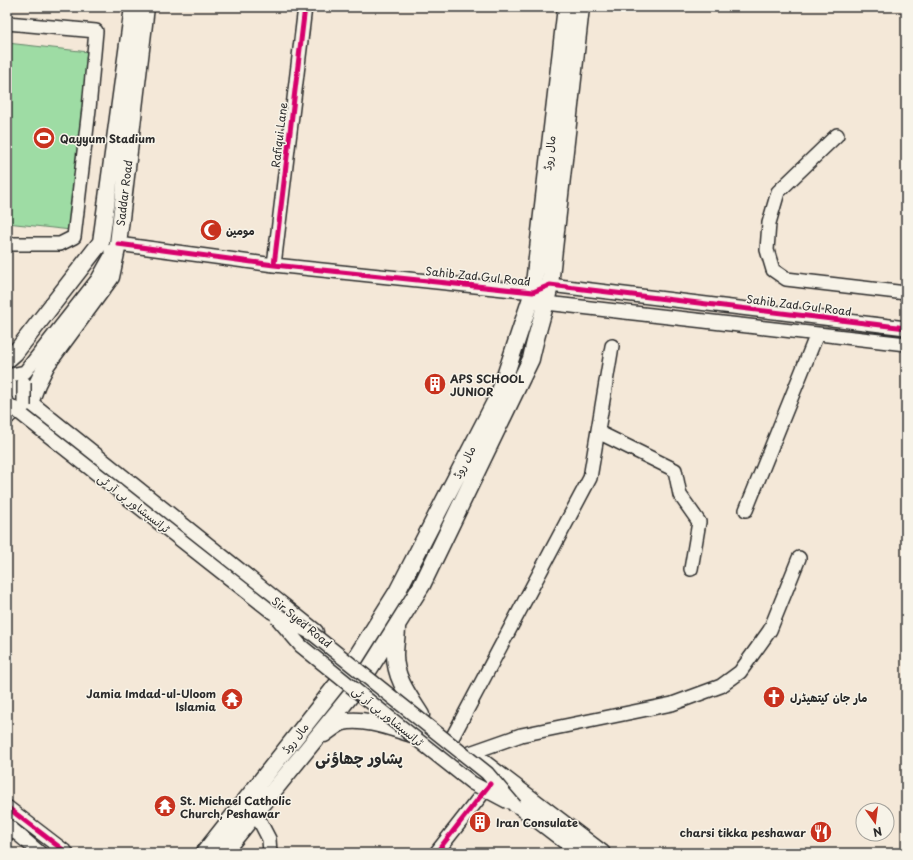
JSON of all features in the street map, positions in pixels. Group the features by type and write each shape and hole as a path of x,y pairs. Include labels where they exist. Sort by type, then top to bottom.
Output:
{"main road":[{"name":"Saddar Road","path":"30,403 36,384 47,364 111,276 118,244 123,135 133,7"},
{"name":"Saddar Road","path":"7,360 15,353 101,242 123,135 146,7"},
{"name":"مال روڈ","path":"204,853 349,668 397,592 499,394 533,292 566,7"},
{"name":"مال روڈ","path":"223,853 363,678 422,585 531,359 550,285 581,7"},
{"name":"Sir Syed Road","path":"7,385 30,403 155,513 349,668 421,715 602,853"},
{"name":"Sir Syed Road","path":"8,409 155,513"},
{"path":"398,623 395,655 396,669 402,684 421,715"},
{"name":"Sir Syed Road","path":"363,678 436,742 581,853"},
{"path":"312,742 342,722 359,721 386,726 436,742"}],"street":[{"name":"Rafiqui Lane","path":"274,265 305,7"},
{"path":"7,23 96,31 90,109 74,237 60,244 7,244"},
{"path":"7,376 24,378 98,279 111,256 122,166 123,135"},
{"path":"836,136 778,192 768,223 767,250 773,270 786,279 906,293"},
{"name":"Sahib Zad Gul Road","path":"118,244 274,265 533,292 550,285 906,328"},
{"name":"Sahib Zad Gul Road","path":"533,292 546,303"},
{"path":"546,303 906,344"},
{"path":"746,510 817,334"},
{"path":"452,738 590,478 612,346"},
{"name":"ٹرانسپشاور بی آر ٹی","path":"24,378 24,406 34,423"},
{"name":"ٹرانسپشاور بی آر ٹی","path":"8,409 34,423 272,612 300,646 472,783 515,806 575,853"},
{"path":"598,432 675,470 680,495 699,522 691,569"},
{"path":"470,753 521,734 672,704 721,686 740,672 770,630 799,558"},
{"path":"436,853 490,784"},
{"path":"7,808 67,853"},
{"path":"255,812 269,839 270,853"},
{"path":"7,825 40,853"}],"green space":[{"name":"Qayyum Stadium","path":"7,43 89,52 71,230 7,223"}],"cycle path":[{"path":"274,265 305,7"},
{"path":"118,244 274,265 533,292 550,285 906,328"},
{"path":"436,853 490,784"},
{"path":"7,807 67,853"}],"place":[{"name":"Qayyum Stadium","path":"44,138"},
{"name":"مومین","path":"211,230"},
{"name":"APS SCHOOL JUNIOR","path":"435,384"},
{"name":"مار جان کیتھیڈرل","path":"774,697"},
{"name":"Jamia Imdad-ul-Uloom Islamia","path":"232,699"},
{"name":"St. Michael Catholic Church, Peshawar","path":"165,806"},
{"name":"Iran Consulate","path":"480,822"},
{"name":"charsi tikka peshawar","path":"821,832"}],"district":[{"name":"پشاور چھاؤنی","path":"359,757"}]}
